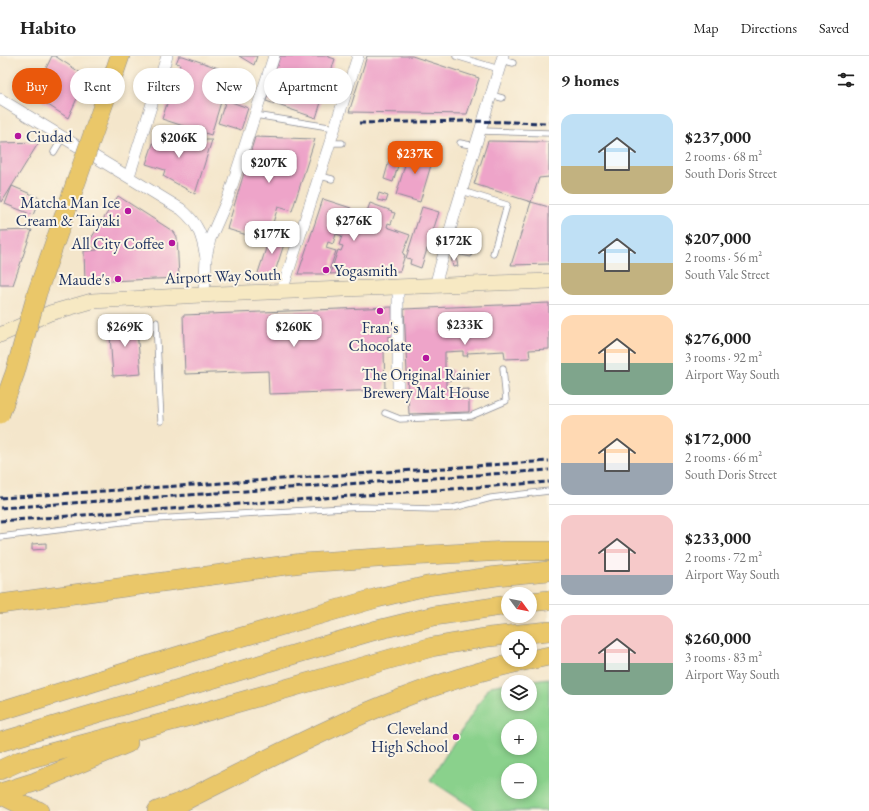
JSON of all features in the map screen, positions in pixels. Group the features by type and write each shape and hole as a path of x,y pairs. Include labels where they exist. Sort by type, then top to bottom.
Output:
{"highway":[{"path":"0,414 15,373 37,293 120,56"},
{"path":"0,376 37,293"},
{"path":"0,604 302,563 507,551 549,551"},
{"path":"0,711 225,642 377,598 435,585 497,576 549,571"},
{"path":"537,601 549,600"},
{"path":"0,742 373,631 434,616 501,606"},
{"path":"0,770 20,761 194,715 432,647 489,637 549,631"},
{"path":"537,659 549,656"},
{"path":"157,811 182,802 324,731 408,694 501,665"},
{"path":"0,793 34,782 194,715"},
{"path":"0,793 22,805 39,811"}],"main road":[{"name":"Airport Way South","path":"0,335 50,313 92,301 204,294 398,288 549,281"}],"street":[{"path":"129,176 166,56"},
{"path":"204,294 206,258 210,239 228,198 274,56"},
{"path":"282,291 358,56"},
{"path":"435,286 491,95 504,62"},
{"path":"0,99 129,176 180,209 190,217 202,236 206,258"},
{"path":"398,288 398,389"}],"lane":[{"path":"456,56 504,62"},
{"path":"491,95 502,98"},
{"path":"254,115 335,128"},
{"path":"481,131 549,133"},
{"path":"54,152 63,137"},
{"path":"330,143 342,143"},
{"path":"460,143 476,146"},
{"path":"320,176 332,180"},
{"path":"462,190 507,205 493,254"},
{"path":"156,322 161,421"},
{"path":"385,413 400,419 471,416 506,401 503,368"},
{"path":"0,537 154,520 362,507 433,509 454,508 491,498 549,491"}],"green space":[{"path":"549,678 549,811 478,811 430,780 490,686 501,684 501,711 537,711 537,680"}],"building":[{"path":"52,56 55,56 73,68 70,68 70,104 74,104 68,118 47,104 62,104 62,68 46,68"},
{"path":"179,56 183,56 218,68 202,68 202,104 220,104 211,135 162,119 167,104 194,104 194,68 179,68 180,64 176,63"},
{"path":"239,56 257,56 254,65"},
{"path":"280,56 326,56 335,59 332,68 276,68"},
{"path":"367,56 412,56 479,78 467,114 349,112"},
{"path":"225,104 237,104 248,108 241,130 218,123"},
{"path":"275,104 321,104 316,118"},
{"path":"158,129 178,135 176,140 212,140 195,194 163,176 165,170 146,164"},
{"path":"255,137 315,139 292,211 278,207 267,241 227,229"},
{"path":"488,141 549,142 549,177 539,178 531,202 474,184"},
{"path":"39,142 2,202 0,201 0,143"},
{"path":"394,143 404,146 393,182 384,179"},
{"path":"410,148 434,155 420,202 396,195"},
{"path":"12,186 40,198 33,215 5,204"},
{"path":"379,193 388,196 386,202 377,200"},
{"path":"118,196 174,232 177,237 179,278 85,282 84,251 98,249 90,246 90,240"},
{"path":"323,199 351,208 348,218 363,223 370,203 395,213 391,224 388,223 387,227 410,235 403,254 405,255 400,271 330,274 338,250 341,251 343,246 339,245 342,236 336,234 333,244 328,242 326,248 336,251 328,274 298,274"},
{"path":"531,202 549,207 549,264 511,265"},
{"path":"422,207 439,212 421,268 410,264 411,259 406,258"},
{"path":"32,230 13,285 0,285 0,231"},
{"path":"271,233 286,238 274,275 257,276"},
{"path":"457,250 472,253 471,257 456,254"},
{"path":"456,257 458,266 453,267 451,258"},
{"name":"The Original Rainier Brewery Malt House","path":"549,303 549,349 529,350 530,358 505,359 504,351 467,353 468,356 463,356 463,351 445,352 445,370 453,370 453,380 446,381 446,390 469,389 469,412 409,414 404,309"},
{"path":"392,307 393,336 388,337 388,350 384,350 385,390 269,394 268,371 185,374 183,315"},
{"path":"136,320 141,374 113,376 109,322"},
{"path":"46,543 46,549 32,550 32,544"}],"railway":[{"path":"359,123 468,121 549,123"},
{"path":"0,498 549,461"},
{"path":"0,508 549,470"},
{"path":"0,521 549,482"}],"place":[{"name":"Ciudad","path":"18,136"},
{"name":"Matcha Man Ice Cream & Taiyaki","path":"128,211"},
{"name":"All City Coffee","path":"172,243"},
{"name":"Yogasmith","path":"326,270"},
{"name":"Maude's","path":"118,279"},
{"name":"Fran's Chocolate","path":"380,311"},
{"name":"The Original Rainier Brewery Malt House","path":"426,358"},
{"name":"Cleveland High School","path":"456,737"}]}
